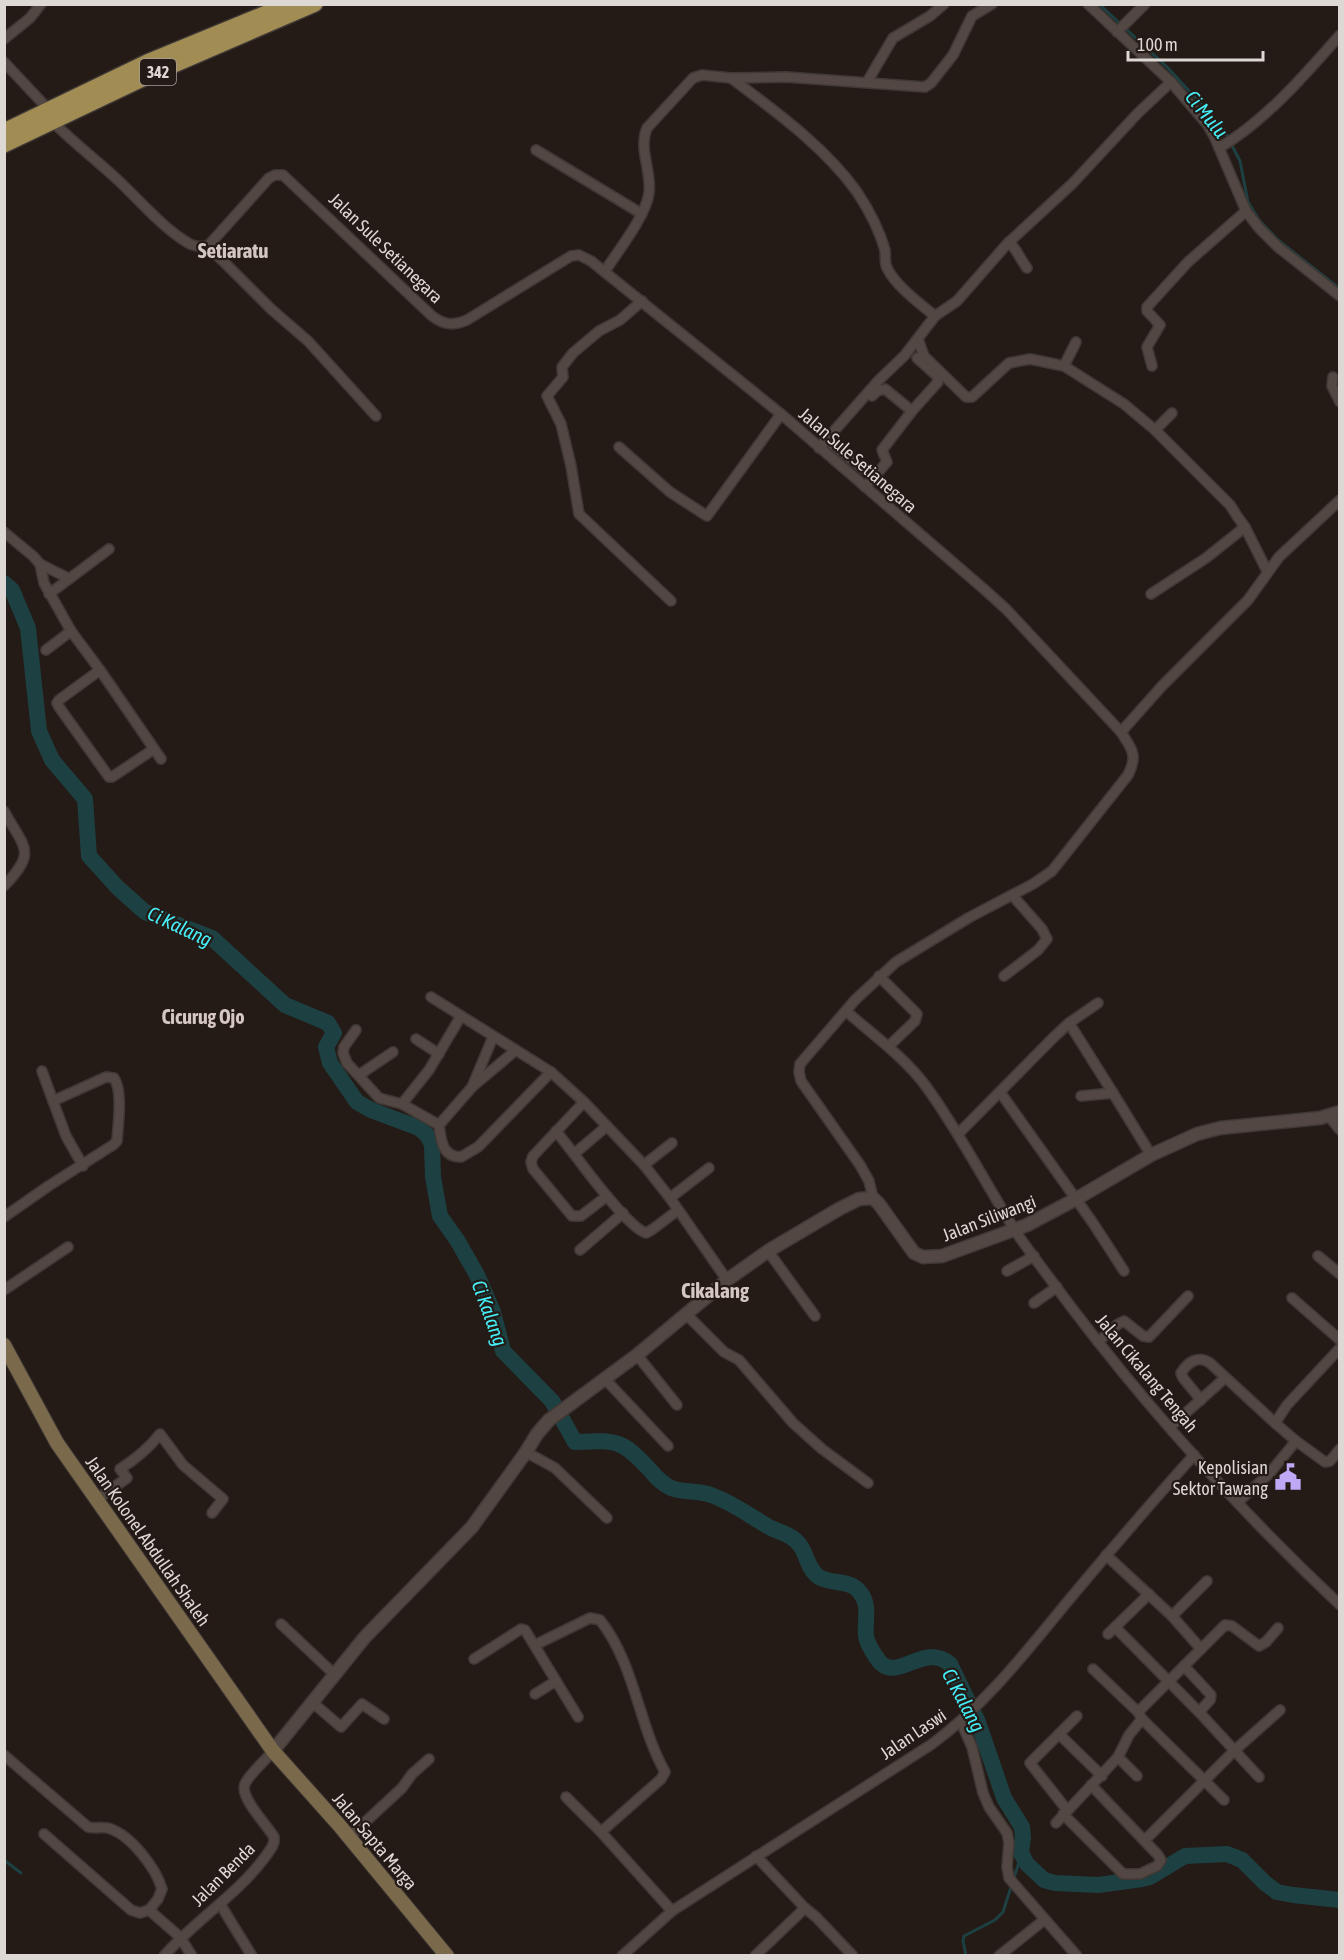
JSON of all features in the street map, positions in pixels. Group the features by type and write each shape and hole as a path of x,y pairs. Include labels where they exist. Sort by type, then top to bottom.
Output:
{"main road":[{"name":"342","path":"4,146 51,117 288,4"},
{"name":"342","path":"150,68 315,4"},
{"name":"342","path":"4,131 51,117"},
{"name":"Jalan Kolonel Abdullah Shaleh","path":"4,1345 52,1435 273,1751"},
{"name":"Jalan Sapta Marga","path":"273,1751 349,1837 447,1956"}],"street":[{"path":"4,39 30,18 41,4"},
{"path":"867,82 893,38 930,16 944,4"},
{"path":"605,271 642,214 650,189 644,142 647,128 693,78 702,75 732,78 786,77 899,86 928,86 953,56 972,16 992,4"},
{"path":"1088,4 1171,82 1207,124 1227,143 1246,211 1259,228 1278,247 1340,296"},
{"path":"1118,31 1145,4"},
{"path":"1227,143 1292,89 1340,35"},
{"path":"4,62 79,147 180,237 194,246 208,246 271,309 308,341 376,416"},
{"path":"732,78 783,118 848,181 876,224 886,252 887,268 898,283 935,316"},
{"path":"819,448 861,399 905,355 935,316 962,297 1009,242 1073,183 1138,113 1171,82"},
{"path":"536,150 642,214"},
{"name":"Jalan Sule Setianegara","path":"208,246 266,180 279,175 286,177 432,316 444,323 452,324 467,320 571,256 579,255 605,271 781,414 1006,609 1121,732 1134,754 1128,775 1052,871 896,962 879,976 846,1011 800,1066 799,1075 803,1085 860,1165 869,1180 873,1198"},
{"path":"1152,366 1148,347 1160,325 1147,311 1148,307 1197,254 1246,211"},
{"path":"1009,242 1027,268"},
{"path":"642,301 620,320 599,331 573,353 562,367 563,377 547,396 561,424 579,514 671,602"},
{"path":"918,339 924,356 966,397 979,393 1010,363 1030,359 1064,366 1103,390 1155,430 1230,506 1245,527 1267,571"},
{"path":"1064,366 1076,342"},
{"path":"865,488 887,462 882,450 912,411 936,386 939,379 917,358"},
{"path":"1333,377 1332,386 1340,402"},
{"path":"849,423 881,388 890,391 912,411"},
{"path":"1155,430 1172,413"},
{"path":"619,447 670,492 707,516 781,414"},
{"path":"828,441 874,477"},
{"path":"1121,732 1162,686 1248,600 1267,571 1284,552 1340,500"},
{"path":"1151,594 1206,558 1245,527"},
{"path":"4,532 40,564 68,578"},
{"path":"49,594 109,549"},
{"path":"40,564 44,584 70,632 100,670 161,759"},
{"path":"46,650 70,632"},
{"path":"100,670 58,701 66,717 109,778 154,749"},
{"path":"4,811 23,845 23,863 4,886"},
{"path":"1004,976 1041,947 1047,939 1042,929 1012,895"},
{"path":"879,976 917,1014 915,1021 889,1046"},
{"path":"431,997 551,1072 584,1101 644,1165 727,1280"},
{"path":"958,1134 1069,1023 1098,1003"},
{"name":"Jalan Cikalang Tengah","path":"846,1011 876,1038 889,1046 925,1084 958,1134 1015,1230 1098,1342 1194,1455 1292,1559 1340,1605"},
{"path":"402,1104 439,1054 461,1016"},
{"path":"1069,1023 1151,1155"},
{"path":"356,1030 346,1042 343,1051 352,1070 379,1098 402,1104 439,1125"},
{"path":"472,1087 493,1037"},
{"path":"416,1039 439,1054"},
{"path":"516,1050 472,1087 439,1125 441,1142 445,1150 454,1157 465,1156 478,1147 551,1072"},
{"path":"359,1075 393,1052"},
{"path":"42,1071 66,1136 82,1166"},
{"path":"4,1217 117,1142 117,1081 114,1078 108,1076 53,1101"},
{"path":"1000,1092 1124,1271"},
{"path":"1081,1096 1113,1094"},
{"path":"584,1101 532,1158 531,1164 570,1215 574,1217 586,1213 607,1196"},
{"path":"1334,1114 1340,1130"},
{"name":"Jalan Siliwangi","path":"873,1198 884,1210 911,1250 923,1257 933,1257 948,1254 1015,1230 1186,1138 1209,1131 1334,1114"},
{"path":"574,1154 607,1126"},
{"path":"556,1131 607,1196 639,1230 646,1233 651,1231 678,1210"},
{"path":"644,1165 672,1143"},
{"path":"670,1198 709,1168"},
{"path":"273,1751 382,1618 466,1535 537,1434 555,1416 637,1355 727,1280 768,1251 849,1203 864,1198 873,1198"},
{"path":"579,1250 623,1213"},
{"path":"4,1290 68,1247"},
{"path":"768,1251 814,1316"},
{"path":"1007,1271 1034,1256"},
{"path":"1318,1256 1340,1274"},
{"path":"1034,1303 1056,1287"},
{"path":"1098,1342 1124,1321 1143,1336 1149,1337 1188,1296"},
{"path":"1292,1298 1340,1340"},
{"path":"686,1314 721,1349 739,1360 793,1423 822,1449 868,1483"},
{"path":"1275,1423 1287,1405 1340,1348"},
{"path":"637,1355 677,1405"},
{"path":"1201,1400 1181,1372 1195,1359 1204,1359 1296,1441 1325,1462 1330,1461 1340,1449"},
{"path":"604,1378 668,1446"},
{"path":"1170,1427 1225,1378"},
{"path":"97,1499 126,1478 120,1469 142,1454 160,1434 183,1465 223,1499 212,1513"},
{"path":"1239,1502 1269,1474 1296,1441"},
{"path":"526,1452 555,1468 607,1518"},
{"name":"Jalan Laswi","path":"622,1956 672,1911 932,1744 963,1719 1009,1672 1194,1455"},
{"path":"1107,1555 1172,1616 1201,1649"},
{"path":"1172,1616 1207,1581"},
{"path":"1108,1634 1149,1594"},
{"path":"535,1645 590,1618 600,1620 621,1656 635,1690 651,1745 665,1772 661,1779 601,1832"},
{"path":"281,1624 334,1674"},
{"path":"1056,1823 1118,1757 1140,1715 1168,1681 1226,1625 1232,1626 1259,1646 1266,1642 1278,1628"},
{"path":"1115,1627 1259,1777"},
{"path":"474,1659 521,1629 526,1631 578,1717"},
{"path":"1184,1666 1211,1695 1211,1699 1199,1712"},
{"path":"1093,1669 1224,1800"},
{"path":"535,1694 556,1681"},
{"path":"312,1702 341,1726 362,1704 384,1719"},
{"path":"1145,1840 1235,1750 1280,1710"},
{"path":"1077,1716 1030,1763 1065,1812 1123,1874 1140,1874 1152,1870 1159,1864 1160,1858 1091,1785"},
{"path":"963,1719 983,1793 989,1807 1007,1833 1009,1843 1006,1867 1012,1881 1077,1956"},
{"path":"1059,1734 1102,1776"},
{"name":"Jalan Benda","path":"164,1956 180,1937 220,1904 266,1857 274,1842 269,1828 249,1803 244,1792 246,1782 273,1751"},
{"path":"4,1755 88,1827 106,1827 124,1837 142,1854 156,1875 162,1889 158,1899 150,1910 140,1913 131,1910 44,1834"},
{"path":"1118,1757 1137,1776"},
{"path":"349,1837 402,1788 412,1774 429,1759"},
{"path":"566,1797 672,1911"},
{"path":"756,1856 853,1956"},
{"path":"220,1904 252,1956"},
{"path":"755,1956 805,1908"},
{"path":"150,1910 180,1937 192,1956"},
{"path":"999,1956 1044,1920"}],"waterway":[{"name":"Ci Mulu","path":"1099,4 1167,67 1223,128 1240,161 1248,202 1259,220 1278,240 1340,289"},
{"name":"Ci Kalang","path":"4,583 12,590 28,628 39,731 52,760 85,799 89,856 118,888 145,912 212,938 285,1005 328,1023 334,1033 326,1047 330,1063 357,1102 371,1110 419,1128 427,1135 432,1144 433,1177 440,1216 477,1275 493,1312 503,1351 552,1401 575,1442 600,1441 625,1447 659,1480 671,1488 706,1493 719,1498 797,1541 814,1573 828,1581 849,1584 862,1595 866,1606 867,1639 882,1664 896,1667 932,1657 950,1664 978,1722 1004,1798 1022,1827 1021,1853 1027,1864 1044,1880 1055,1883 1098,1885 1142,1879 1150,1877 1185,1856 1227,1854 1242,1860 1277,1892 1340,1900"},
{"path":"966,1956 964,1936 995,1920 1003,1912 1021,1856"},
{"path":"4,1860 21,1873"}],"place":[{"name":"Kepolisian Sektor Tawang","path":"1288,1477"}],"district":[{"name":"Setiaratu","path":"233,250"},
{"name":"Cicurug Ojo","path":"203,1016"},
{"name":"Cikalang","path":"715,1290"}]}
